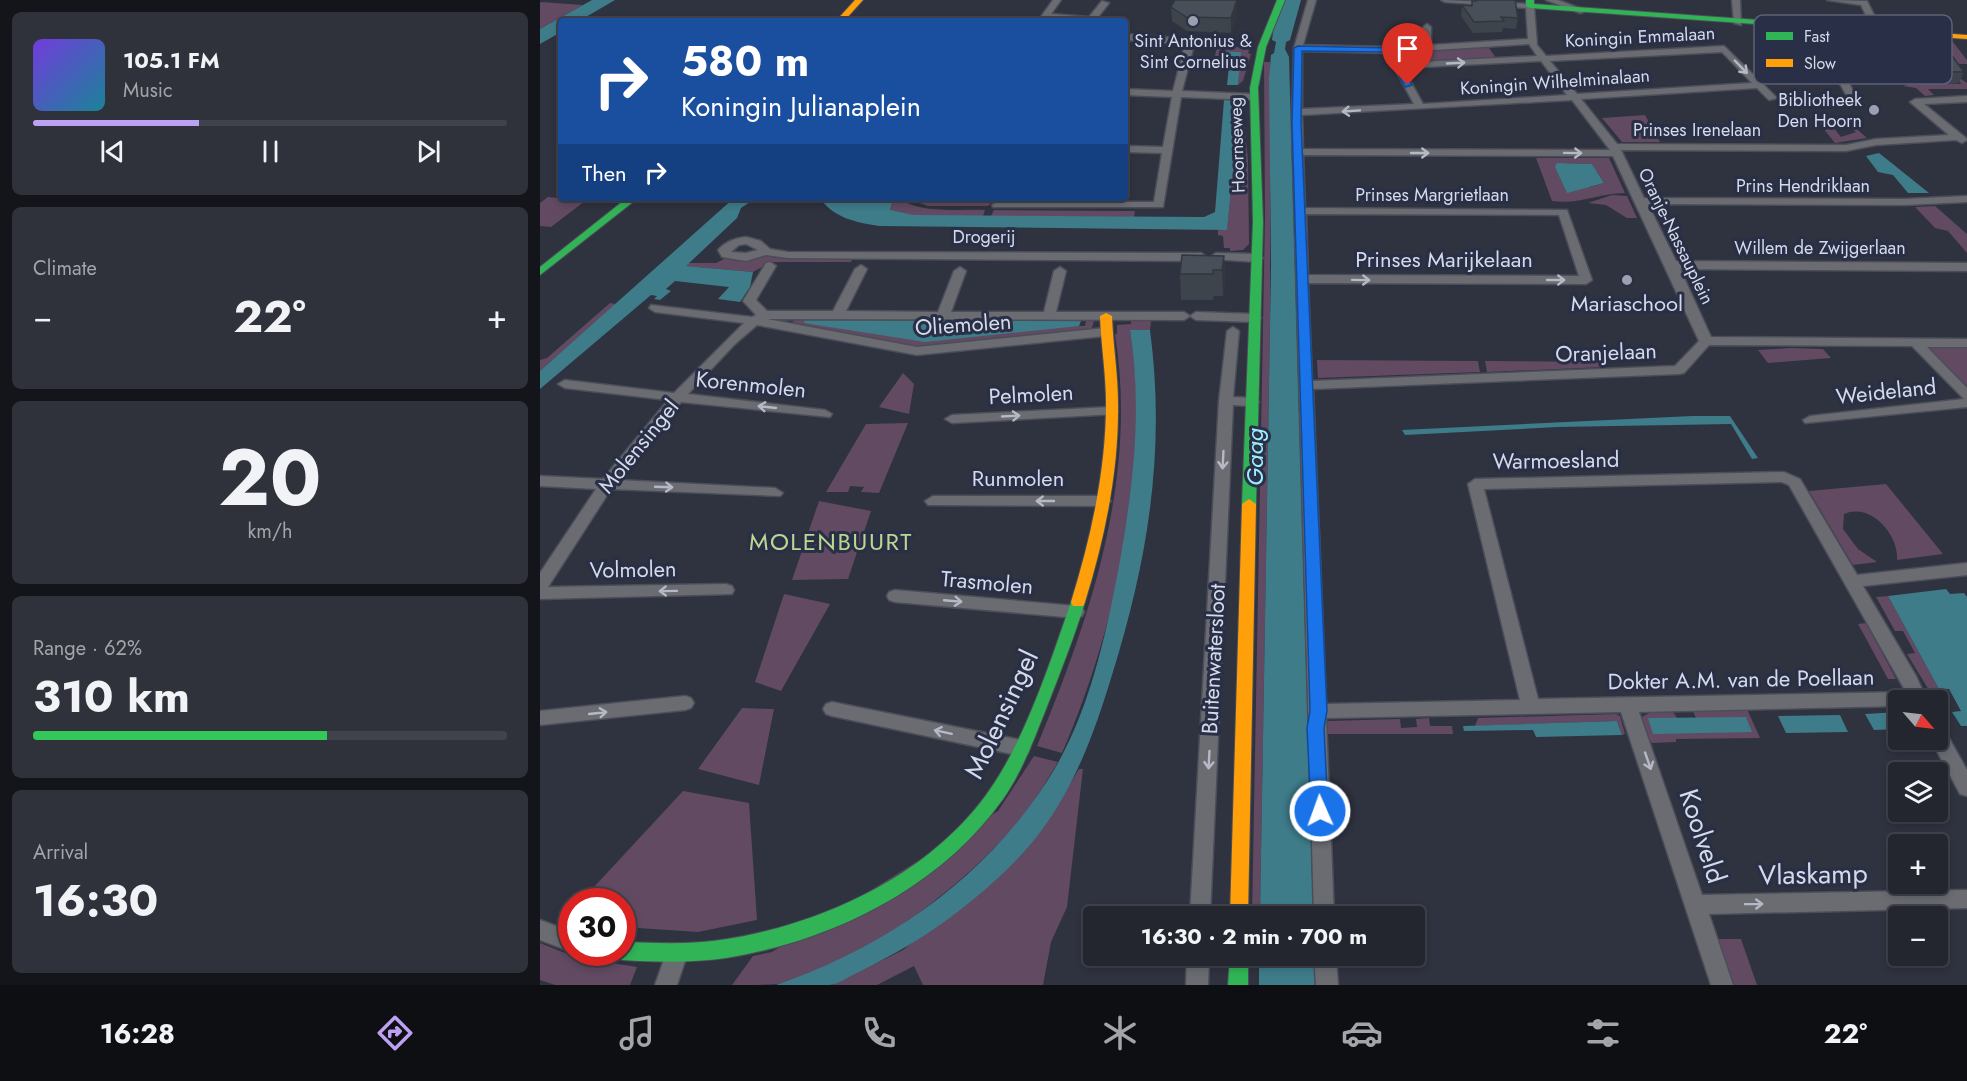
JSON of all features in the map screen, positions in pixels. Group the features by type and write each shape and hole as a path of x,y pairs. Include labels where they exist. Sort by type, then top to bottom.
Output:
{"street":[{"path":"843,18 859,0"},
{"path":"856,18 871,0"},
{"path":"1044,18 1057,0"},
{"name":"Hoornseweg","path":"1257,258 1257,182 1252,93 1263,41 1281,0"},
{"path":"1312,0 1298,48 1299,152 1324,906"},
{"path":"1445,0 1530,3 1583,11 1754,24"},
{"path":"1550,0 1583,11"},
{"path":"1736,0 1738,23"},
{"path":"1831,0 1864,3 1870,15"},
{"path":"1093,18 1105,3"},
{"path":"1298,48 1388,50 1532,42 1530,3"},
{"path":"1426,48 1427,27"},
{"path":"1952,36 1967,37"},
{"path":"1128,37 1222,44"},
{"path":"997,205 1159,205 1177,92 1190,42"},
{"name":"Oranje-Nassauplein","path":"1532,42 1615,150 1672,265 1706,341"},
{"name":"Koningin Emmalaan","path":"1398,66 1725,49 1754,80"},
{"path":"1388,50 1420,107"},
{"path":"1758,84 1772,98"},
{"name":"Koningin Wilhelminalaan","path":"1299,112 1420,107 1758,84"},
{"path":"1844,84 1851,96"},
{"path":"1128,92 1252,93"},
{"path":"1963,140 1915,102 1967,99"},
{"name":"Prinses Irenelaan","path":"1299,152 1846,148 1876,142 1963,140"},
{"path":"1128,149 1168,150"},
{"name":"Prins Hendriklaan","path":"1639,201 1905,202 1967,199"},
{"path":"540,259 613,201"},
{"path":"540,272 629,201"},
{"name":"Prinses Margrietlaan","path":"1300,210 1563,212 1586,280"},
{"name":"Drogerij","path":"766,252 788,255 1202,258"},
{"path":"1216,257 1257,258"},
{"name":"Buitenwatersloot","path":"1239,906 1242,697 1257,258"},
{"name":"Willem de Zwijgerlaan","path":"1672,265 1967,267"},
{"path":"759,318 748,301 770,266"},
{"path":"838,314 861,268"},
{"name":"Oliemolen","path":"943,315 960,270"},
{"path":"1049,315 1060,271"},
{"name":"Prinses Marijkelaan","path":"1303,279 1586,280"},
{"name":"Oliemolen","path":"655,308 759,318 917,351 1105,332"},
{"name":"Oliemolen","path":"759,318 838,314 1256,318"},
{"name":"Molensingel","path":"636,952 676,955 722,950 824,923 869,903 914,874 954,840 990,803 1011,772 1056,668 1076,612 1094,547 1111,449 1112,373 1105,332 1106,316"},
{"name":"Molensingel","path":"540,586 605,485 677,398 736,335 759,318"},
{"name":"Buitenwatersloot","path":"1201,906 1226,401 1233,331"},
{"path":"1706,341 1967,343"},
{"name":"Oranjelaan","path":"1305,385 1678,370 1706,341"},
{"name":"Weideland","path":"1917,344 1967,396"},
{"name":"Korenmolen","path":"565,384 825,414"},
{"path":"1226,401 1252,402"},
{"name":"Weideland","path":"1810,420 1967,403"},
{"name":"Pelmolen","path":"952,419 1111,411"},
{"name":"Warmoesland","path":"1531,707 1475,484 1784,477 1795,482"},
{"path":"540,481 775,493"},
{"name":"Dokter A.M. van de Poellaan","path":"1795,482 1854,581 1913,690"},
{"name":"Runmolen","path":"933,501 1103,501"},
{"path":"1854,581 1967,569"},
{"name":"Volmolen","path":"540,593 726,590"},
{"name":"Trasmolen","path":"895,596 1076,612"},
{"name":"Dokter A.M. van de Poellaan","path":"1318,711 1888,701"},
{"path":"540,718 685,703"},
{"name":"Koolveld","path":"1628,706 1722,985"},
{"path":"832,709 1021,748"},
{"path":"1946,750 1967,788"},
{"name":"Vlaskamp","path":"1695,905 1967,899"},
{"path":"540,930 558,937"},
{"path":"666,985 676,955"},
{"path":"1197,985 1198,966"},
{"path":"1238,985 1239,966"},
{"path":"1326,966 1327,985"}],"shaded area":[{"path":"541,2 583,5 558,18 540,29"},
{"path":"1952,42 1967,60 1967,64 1952,64"},
{"path":"1200,44 1250,48 1248,53 1251,54 1243,81 1238,85 1240,52 1224,52 1223,56 1215,56 1217,46 1199,46"},
{"path":"1487,45 1496,58 1407,62 1402,52"},
{"path":"1264,62 1270,62 1270,323 1260,906 1252,906 1265,217"},
{"path":"1957,76 1967,83 1967,89 1928,89 1934,95 1925,96 1916,88 1903,86 1910,84 1961,84"},
{"path":"1235,100 1242,106 1248,160 1249,244 1243,250 1230,251 1230,248 1224,248 1223,236 1218,235 1218,230 1227,229 1235,151"},
{"path":"1645,115 1660,142 1622,142 1602,118"},
{"path":"1839,117 1844,118 1867,138 1835,143 1819,123 1828,121 1841,137 1856,132"},
{"path":"1536,158 1609,158 1625,193 1562,202 1552,201","holes":["1557,163 1592,164 1604,183 1590,187"]},
{"path":"1612,195 1627,196 1637,218 1627,218 1606,205 1588,203"},
{"path":"548,197 558,198 558,201 585,201 551,227 540,226 540,203"},
{"path":"883,201 904,201 928,209 985,210 983,216 910,216 890,210 892,204"},
{"path":"914,201 993,201 988,206 928,206"},
{"path":"1935,206 1967,234 1967,253 1948,231 1935,228 1915,207"},
{"path":"994,210 1135,211 1134,217 991,216"},
{"path":"764,256 786,259 853,257 851,262 771,262 753,272 685,266 688,263 716,263 726,258 737,261"},
{"path":"610,303 616,304 540,371 540,360 547,358"},
{"path":"797,318 1079,326 1085,326 1086,321 1094,321 1091,331 920,347 790,324"},
{"path":"1131,321 1151,321 1150,330 1130,331 1136,382 1137,435 1133,490 1113,601 1081,706 1062,753 1037,746 1075,647 1105,545 1115,493 1120,440 1120,387 1115,334 1117,334 1117,325 1131,324"},
{"path":"1926,347 1967,347 1967,389"},
{"path":"1823,349 1831,358 1768,363 1758,350"},
{"path":"1317,360 1478,361 1480,372 1318,378"},
{"path":"1485,361 1604,362 1605,367 1487,372"},
{"path":"903,373 914,384 909,414 879,407"},
{"path":"908,423 879,493 861,492 864,487 850,486 848,492 826,492 866,424"},
{"path":"1886,484 1943,554 1897,560 1893,541 1881,523 1864,513 1854,512 1844,514 1843,529 1858,549 1877,562 1853,565 1809,491"},
{"path":"819,501 871,511 848,579 792,580"},
{"path":"784,594 830,604 781,691 755,682"},
{"path":"1888,596 1940,690 1929,690 1907,654 1915,653 1903,631 1895,631 1876,597"},
{"path":"1866,623 1896,679 1888,679 1858,624"},
{"path":"742,708 774,709 759,785 698,769"},
{"path":"1747,709 1760,738 1676,739 1676,742 1652,743 1645,735 1642,724 1642,717 1649,713 1673,712 1677,718 1648,719 1746,717 1696,718 1693,711"},
{"path":"1616,714 1620,716 1625,734 1622,735 1617,721 1475,726 1478,718"},
{"path":"1429,718 1430,726 1452,726 1453,734 1325,734 1324,725 1328,721 1400,719 1401,728 1417,727 1416,719"},
{"path":"1034,756 1058,762 1023,816 974,868 944,894 879,940 811,974 778,984 732,985 753,956 772,952 998,811"},
{"path":"1079,769 1083,769 1067,907 1051,942 1043,985 923,985 914,966 877,985 832,985 903,950 1043,828"},
{"path":"683,791 749,803 757,920 698,932 636,928 636,888 593,888"},
{"path":"1718,939 1741,939 1757,985 1733,985"},
{"path":"540,943 558,950 558,966 637,967 630,985 555,985 540,980"}],"water":[{"path":"592,0 615,0 584,18 560,18"},
{"path":"1285,0 1301,0 1290,40 1286,42 1285,49 1289,57 1313,906 1260,906 1271,266 1269,79 1271,55 1274,53 1276,42 1272,40 1274,25"},
{"path":"558,19 558,34 540,44 540,29"},
{"path":"1224,52 1241,52 1238,85 1227,85 1230,56 1223,56"},
{"path":"1224,100 1235,100 1235,151 1227,230 880,226 839,215 822,201 881,201 892,203 890,210 913,215 1204,217 1215,212"},
{"path":"1879,153 1929,193 1908,193 1893,175 1878,172 1866,156"},
{"path":"1557,163 1592,164 1604,183 1567,193 1555,167"},
{"path":"731,201 752,201 741,208 737,218 686,266 753,272 750,287 740,302 718,299 729,287 675,281 666,289 671,291 660,300 654,299 657,296 651,295 540,389 540,371"},
{"path":"805,320 1081,321 1079,326 925,342 804,323"},
{"path":"1130,330 1150,330 1156,418 1151,504 1125,632 1106,695 1076,773 1044,827 1020,856 979,895 934,929 896,953 837,983 776,985 819,969 860,949 900,926 937,900 972,870 1004,837 1033,802 1058,763 1081,714 1098,662 1121,555 1130,499 1135,443 1134,358"},
{"path":"1730,416 1758,458 1752,459 1731,424 1558,427 1405,435 1402,430"},
{"path":"1946,589 1950,594 1964,593 1967,597 1967,726 1961,726 1952,712 1961,711 1949,689 1939,689 1888,596"},
{"path":"1888,713 1888,729 1874,730 1865,714"},
{"path":"1840,715 1848,732 1786,733 1778,716"},
{"path":"1746,717 1752,732 1653,734 1648,718"},
{"path":"1617,721 1622,735 1536,737 1533,730 1464,731 1463,726"},
{"path":"1259,966 1314,966 1315,985 1259,985"}],"building":[{"path":"1175,0 1237,0 1231,18 1186,17 1171,7"},
{"path":"1515,0 1518,18 1501,17 1504,21 1474,22 1462,5 1472,6 1472,1"},
{"path":"1952,57 1953,57 1964,72 1952,72"},
{"path":"1182,255 1224,256 1222,270 1213,270 1213,274 1180,274"}],"traffic: fast":[{"path":"1249,504 1258,222 1254,88 1262,47 1281,0"},
{"path":"1530,0 1530,6 1754,22"},
{"path":"540,272 629,201"},
{"path":"636,952 673,953 726,949 778,938 829,921 878,898 923,869 962,834 996,795 1007,777 1033,722 1078,602"},
{"path":"1238,985 1239,966"}],"traffic: slow":[{"path":"843,18 859,0"},
{"path":"1952,36 1967,37"},
{"path":"1078,602 1098,529 1110,454 1112,392 1106,316"},
{"path":"1239,906 1249,504"}],"place":[{"name":"Sint Antonius & Sint Cornelius","path":"1193,21"},
{"name":"Bibliotheek Den Hoorn","path":"1874,110"},
{"name":"Mariaschool","path":"1627,280"}],"district":[{"name":"MOLENBUURT","path":"831,541"}],"route":[{"path":"1320,811 1297,123 1299,112 1298,48 1388,50 1408,85"}],"water label":[{"name":"Gaag","path":"1254,457"}]}
